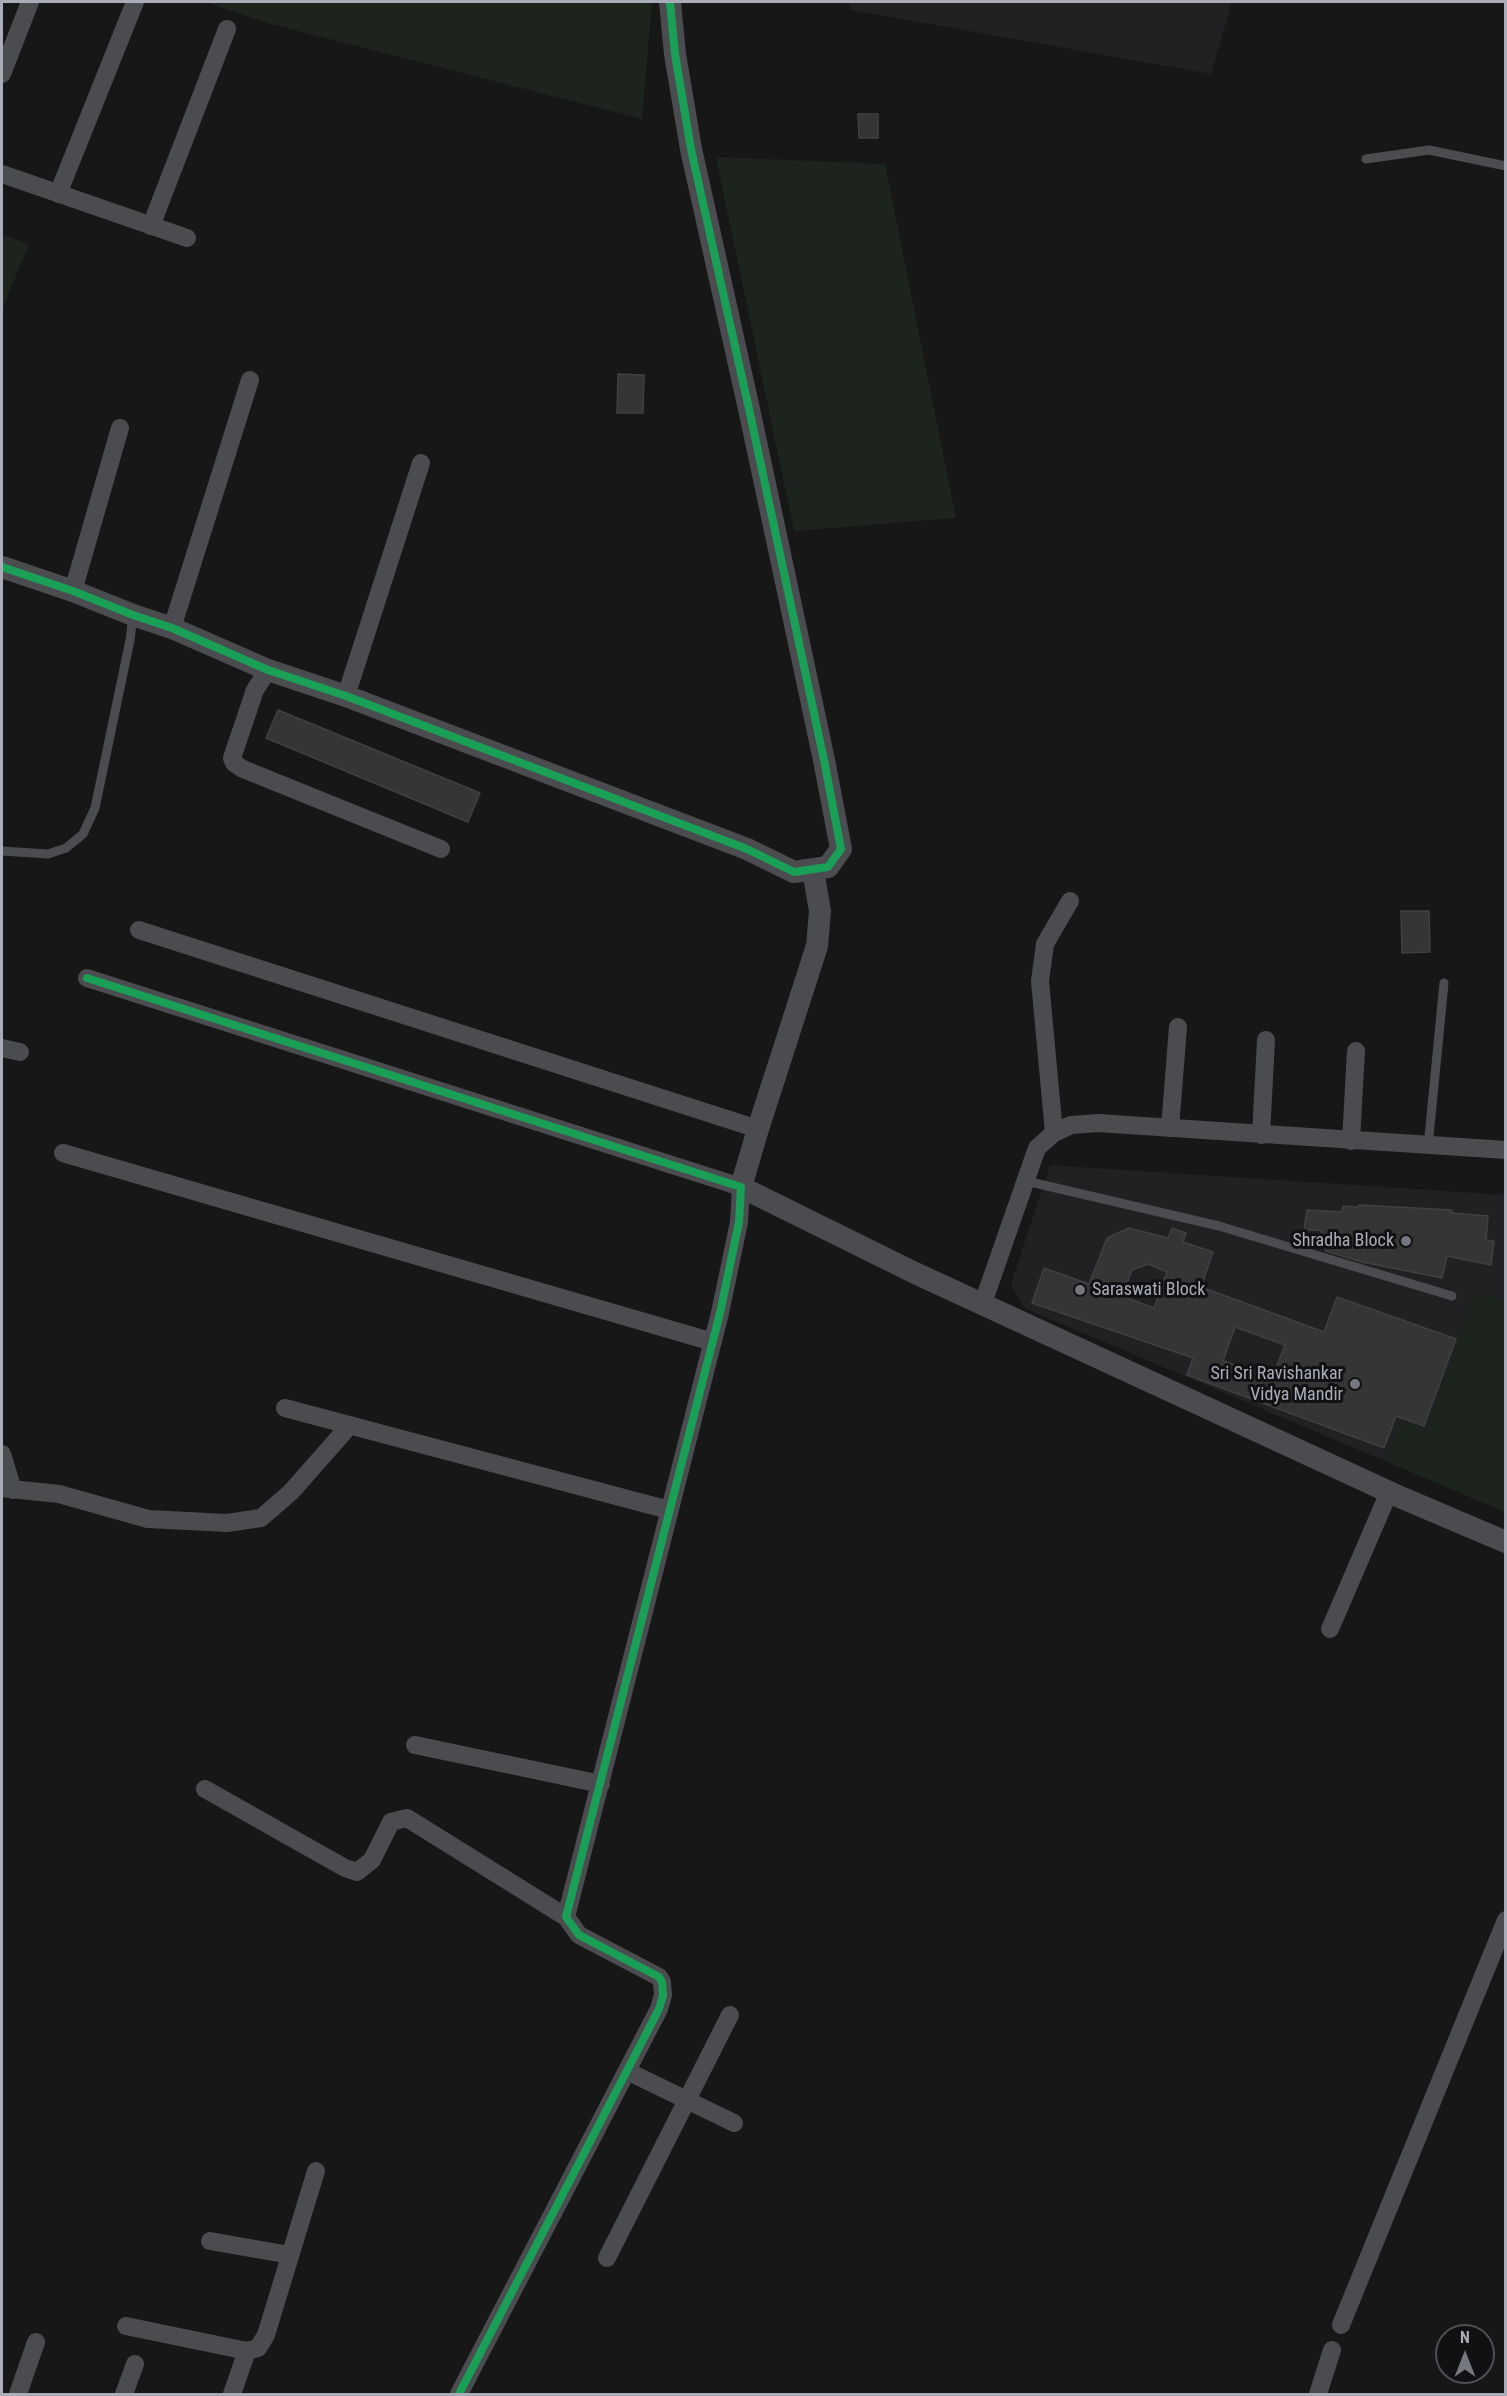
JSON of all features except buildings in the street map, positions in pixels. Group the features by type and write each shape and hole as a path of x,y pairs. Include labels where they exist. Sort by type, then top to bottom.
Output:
{"street":[{"path":"2,74 30,2"},
{"path":"58,194 135,2"},
{"path":"2,567 172,628 268,670 346,696 747,849 794,872 828,867 841,849 752,421 691,149 675,54 670,2"},
{"path":"151,226 227,29"},
{"path":"2,174 187,238"},
{"path":"172,628 250,380"},
{"path":"74,591 120,428"},
{"path":"346,696 421,463"},
{"path":"268,670 255,690 232,758 234,763 243,769 441,849"},
{"path":"566,1917 713,1342 739,1222 741,1187 817,946 820,911 813,870"},
{"path":"1054,1133 1040,981 1045,944 1070,901"},
{"path":"139,930 758,1129"},
{"path":"87,978 741,1187 915,1273 1389,1492 1506,1542"},
{"path":"1170,1128 1178,1027"},
{"path":"1261,1135 1266,1040"},
{"path":"2,1048 20,1052"},
{"path":"1351,1141 1356,1051"},
{"path":"983,1303 1037,1148 1054,1133 1071,1125 1098,1123 1506,1150"},
{"path":"63,1154 713,1342"},
{"path":"285,1408 669,1510"},
{"path":"2,1454 7,1489 59,1494 148,1519 227,1523 261,1518 291,1492 350,1425"},
{"path":"1330,1629 1389,1492"},
{"path":"415,1745 601,1784"},
{"path":"205,1789 345,1868 357,1872 372,1860 391,1822 407,1818 566,1917 579,1935 659,1977 662,1982 663,1995 659,2009 459,2394"},
{"path":"1341,2325 1506,1920"},
{"path":"608,2258 730,2015"},
{"path":"627,2071 734,2123"},
{"path":"126,2326 247,2350 258,2348 266,2335 316,2171"},
{"path":"210,2241 290,2255"},
{"path":"18,2394 36,2342"},
{"path":"231,2394 247,2350"},
{"path":"1318,2394 1332,2350"},
{"path":"124,2394 135,2364"}],"lane":[{"path":"1366,159 1429,150 1506,166"},
{"path":"2,851 48,854 66,848 83,834 95,808 130,640 133,615"},
{"path":"1428,1146 1444,983"},
{"path":"1026,1181 1219,1226 1452,1296"}],"shaded area":[{"path":"205,2 652,2 642,119 271,24"},
{"path":"849,2 1232,2 1211,74 851,10"},
{"path":"716,157 885,164 956,518 794,531"},
{"path":"2,235 29,244 2,310"},
{"name":"Sri Sri Ravishankar Vidya Mandir","path":"1050,1165 1505,1195 1505,1512 1024,1308 1011,1284"},
{"path":"1476,1290 1505,1300 1505,1512 1386,1461 1401,1421 1427,1430"}],"cycle path":[{"path":"2,567 172,628 268,670 346,696 747,849 794,872 828,867 841,849 749,409 691,149 675,54 670,2"},
{"path":"87,978 741,1187 739,1222 720,1313 566,1917 579,1935 659,1977 662,1982 663,1995 659,2009 459,2394"}],"place":[{"name":"Shradha Block","path":"1406,1241"},
{"name":"Saraswati Block","path":"1080,1290"},
{"name":"Sri Sri Ravishankar Vidya Mandir","path":"1355,1384"}]}
